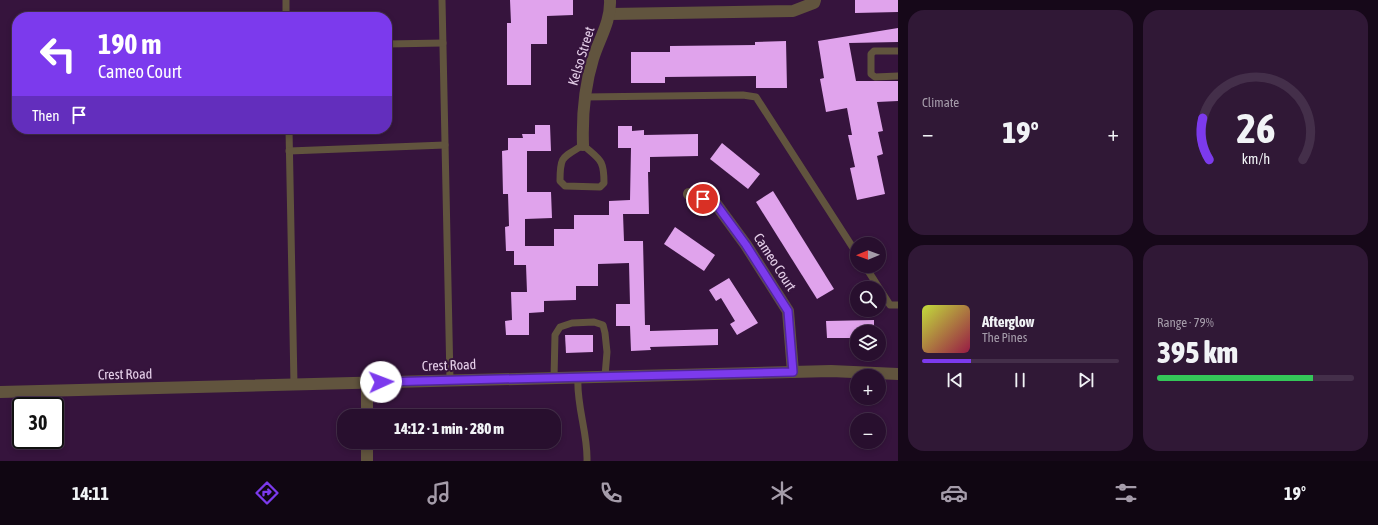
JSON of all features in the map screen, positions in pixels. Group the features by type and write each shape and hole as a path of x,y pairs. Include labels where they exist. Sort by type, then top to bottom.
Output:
{"street":[{"name":"Kelso Street","path":"582,146 584,96 594,58 610,14 610,0"},
{"path":"610,14 793,11 814,2"},
{"name":"Cameo Court","path":"690,194 716,204 746,245 788,311 793,372"},
{"name":"Crest Road","path":"0,392 831,371 898,374"},
{"path":"367,383 367,409"},
{"path":"367,449 367,461"}],"lane":[{"path":"286,0 286,12"},
{"path":"442,0 450,380"},
{"path":"392,44 443,43"},
{"path":"898,51 874,51 871,54 871,74 875,77 898,76"},
{"path":"584,96 743,94 756,97 850,243"},
{"path":"289,134 294,384"},
{"path":"289,151 445,145"},
{"path":"582,146 602,161 604,166 604,183 600,187 565,186 560,181 560,164 562,159 582,146"},
{"path":"870,273 890,304 898,304"},
{"path":"554,378 555,335 560,327 572,323 594,322 603,325 605,333 605,376"},
{"path":"578,377 577,392 585,432 587,461"}],"building":[{"path":"510,0 573,0 573,15 547,16 547,44 531,44 531,85 507,85 507,23 511,23"},
{"path":"855,0 898,0 898,12 855,13"},
{"path":"898,28 898,42 849,43 856,81 898,81 898,101 877,102 883,131 878,132 883,154 877,156 885,194 857,200 850,168 855,167 848,135 852,135 847,108 826,112 820,79 824,78 818,41"},
{"path":"786,41 787,88 756,88 756,76 665,77 665,83 631,83 631,52 670,52 670,46 755,45 755,42"},
{"path":"535,125 550,125 551,151 527,151 527,192 551,192 552,218 525,219 525,246 554,246 554,229 574,229 574,215 609,215 609,201 630,200 631,148 618,148 618,126 632,126 632,131 644,130 644,135 698,134 698,156 650,157 650,172 648,172 649,214 623,214 624,241 643,241 645,325 650,325 650,331 718,329 718,345 650,347 651,350 631,351 630,326 616,326 616,304 630,304 629,263 598,264 598,286 576,286 576,300 544,301 544,312 529,313 529,335 506,335 505,321 512,320 511,292 527,292 526,265 514,265 514,251 506,251 505,227 509,226 508,194 503,194 502,151 508,150 508,138 523,138 522,134 535,134"},
{"path":"722,143 760,174 748,189 710,159"},
{"path":"773,191 834,289 817,299 756,202"},
{"path":"675,227 715,255 704,271 664,244"},
{"path":"729,278 758,323 737,335 730,324 735,321 721,298 716,301 709,290"},
{"path":"874,320 874,325 850,325 850,338 827,338 826,321"},
{"path":"565,335 593,335 593,352 566,353"}],"route":[{"path":"381,382 793,372 788,311 746,245 716,204 703,199"}]}
